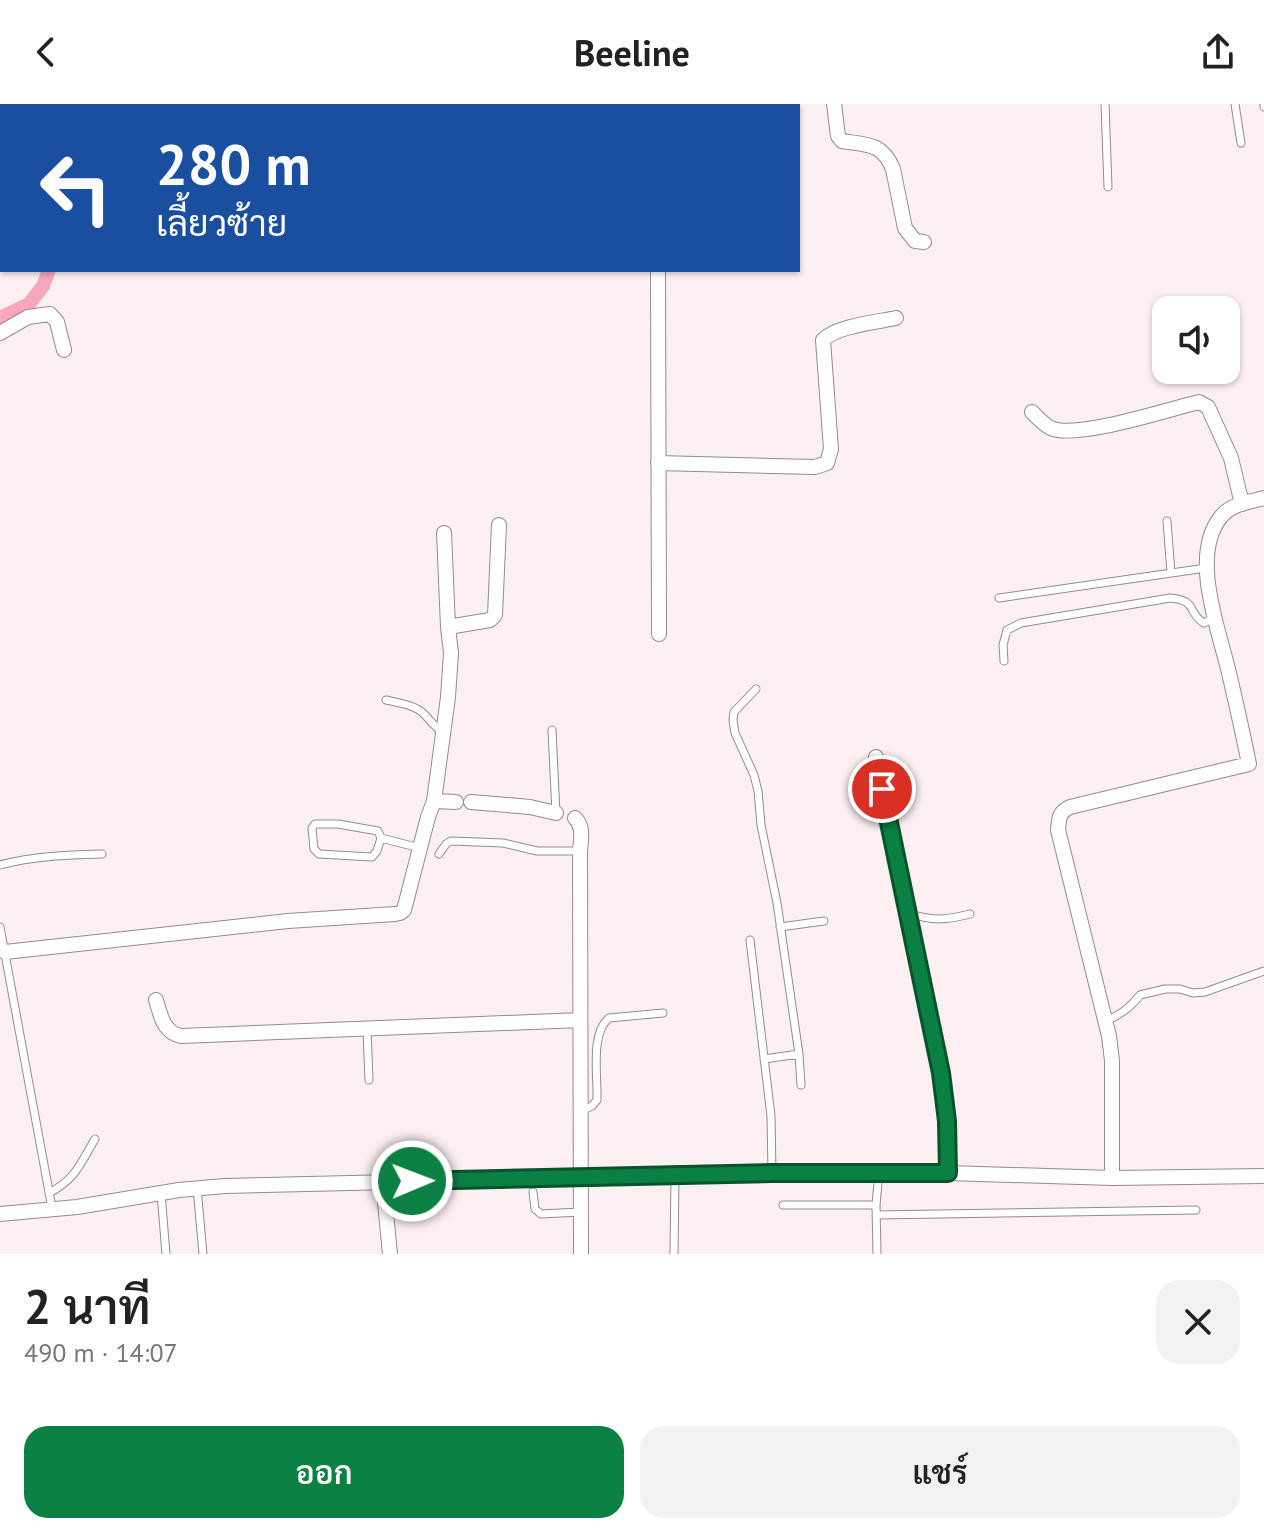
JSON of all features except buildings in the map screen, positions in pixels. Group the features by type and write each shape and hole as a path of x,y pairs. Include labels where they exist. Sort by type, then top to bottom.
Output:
{"street":[{"path":"834,104 838,136 842,141 876,148 889,159 905,228 915,241 924,242"},
{"path":"658,272 659,634"},
{"path":"0,333 35,316 50,314 57,322 64,350"},
{"path":"658,463 815,467 827,463 831,449 823,340 828,334 896,318"},
{"path":"1032,412 1051,429 1067,432 1095,429 1199,402 1208,407 1231,458 1242,504"},
{"path":"1112,1178 1112,1061 1109,1036 1058,830 1059,817 1063,810 1070,807 1257,762 1214,618 1207,568 1209,537 1221,516 1235,506 1264,498"},
{"path":"448,627 494,618 499,525"},
{"path":"5,952 288,921 400,913 404,910 434,801 450,675 444,533"},
{"path":"876,757 941,1073 947,1121 948,1173"},
{"path":"434,801 530,807 556,813"},
{"path":"575,818 581,829 581,1254"},
{"path":"156,1000 165,1026 181,1036 580,1020"},
{"path":"0,1214 77,1207 225,1186 772,1173 948,1173 1112,1178 1264,1176"},
{"path":"383,1182 390,1254"}],"lane":[{"path":"1105,104 1108,187"},
{"path":"1235,104 1241,143"},
{"path":"1167,521 1171,573"},
{"path":"999,598 1207,568"},
{"path":"1004,661 1003,645 1007,630 1021,623 1170,598 1189,603 1199,621 1204,623 1214,618"},
{"path":"756,689 734,712 733,720 735,733 758,791 799,1054 801,1085"},
{"path":"386,700 415,707 443,732"},
{"path":"552,730 556,813"},
{"path":"315,824 338,824 378,831 381,838 372,857 319,854 314,849 312,828 315,824"},
{"path":"381,838 420,848"},
{"path":"439,854 451,841 503,843 537,851 580,851"},
{"path":"0,865 53,855 102,854"},
{"path":"908,913 929,919 970,914"},
{"path":"780,927 824,921"},
{"path":"0,927 52,1208"},
{"path":"750,940 771,1116 772,1173"},
{"path":"1106,1021 1130,1008 1140,995 1165,989 1205,992 1264,971"},
{"path":"581,1111 597,1100 598,1039 604,1022 609,1018 663,1013"},
{"path":"367,1027 369,1080"},
{"path":"764,1059 799,1054"},
{"path":"49,1193 65,1185 74,1175 95,1139"},
{"path":"877,1254 879,1172"},
{"path":"674,1254 675,1176"},
{"path":"197,1188 203,1254"},
{"path":"533,1192 535,1209 541,1214 581,1212"},
{"path":"161,1193 166,1254"},
{"path":"783,1205 876,1205"},
{"path":"876,1215 1196,1210"}],"waterway":[{"path":"0,318 29,304 43,286 48,272"}],"route":[{"path":"412,1181 772,1173 948,1173 947,1121 941,1073 882,789"}]}
